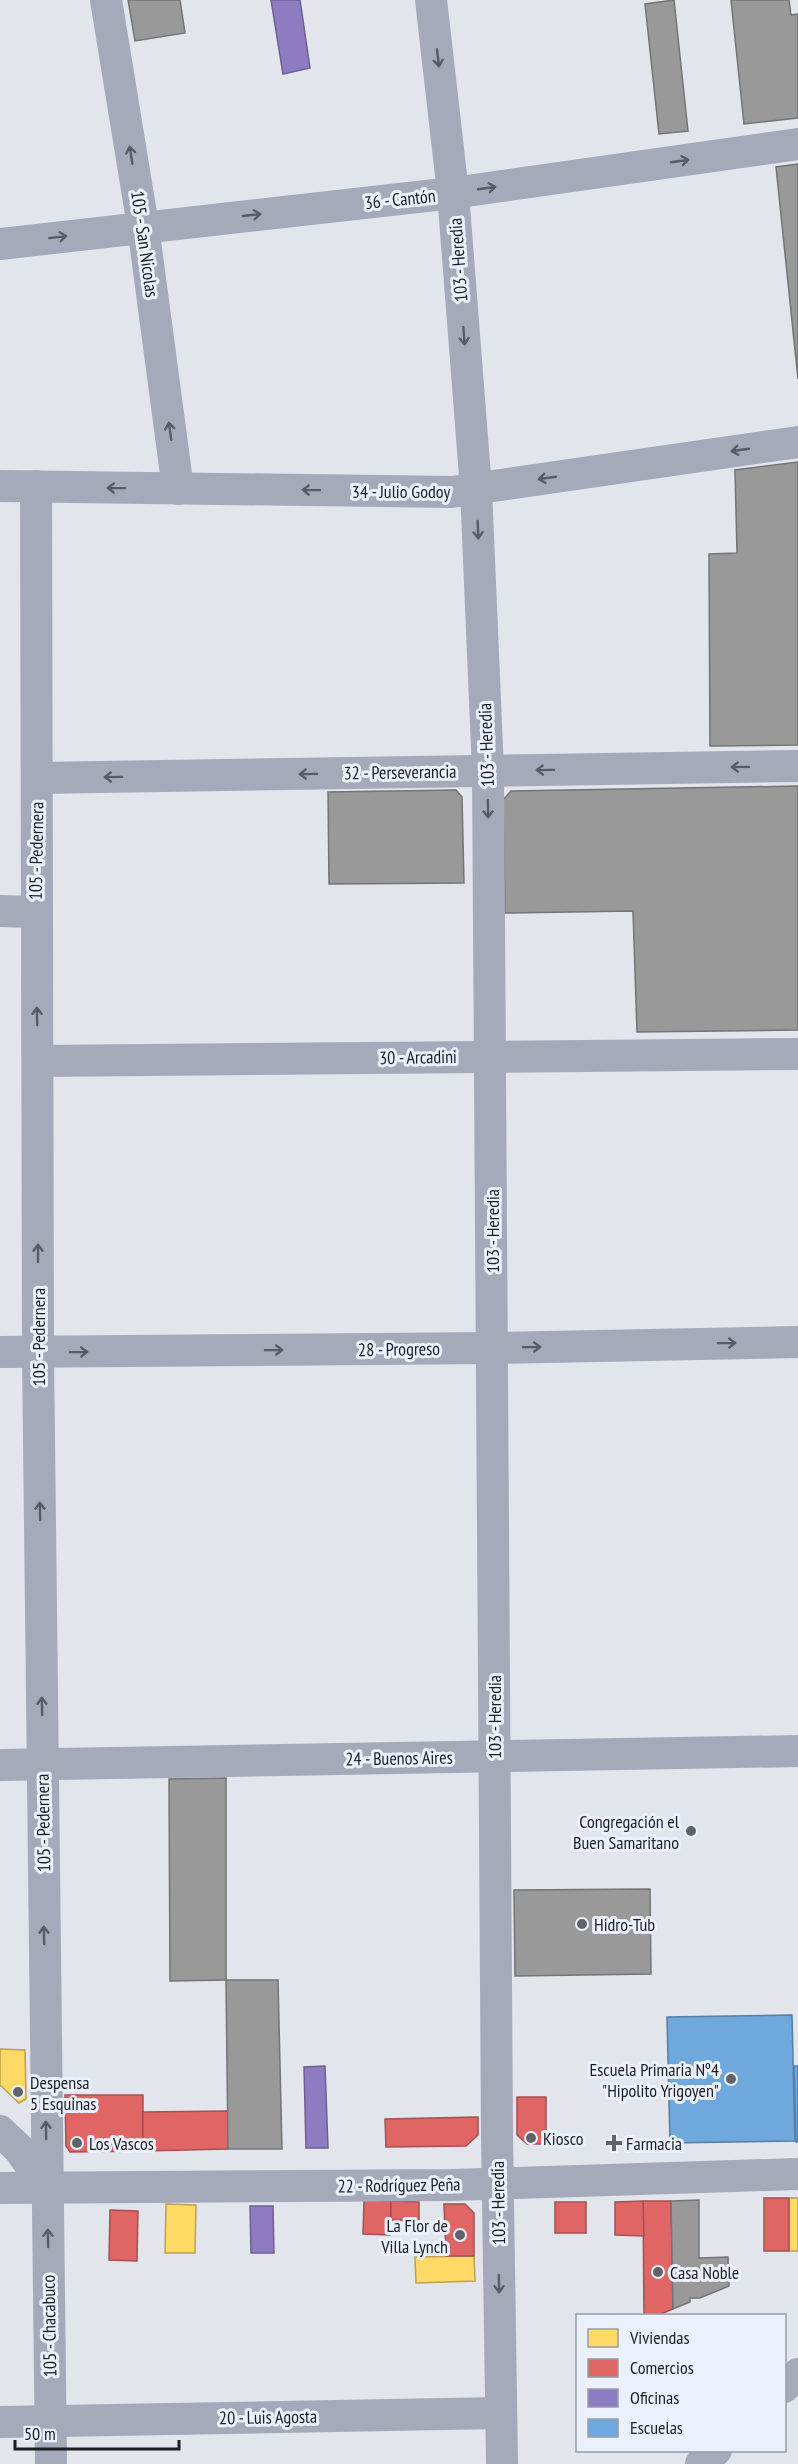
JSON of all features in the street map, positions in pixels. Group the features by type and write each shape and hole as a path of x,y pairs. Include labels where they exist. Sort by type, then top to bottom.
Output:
{"street":[{"name":"105 - San Nicolas","path":"106,0 143,226 178,489"},
{"name":"103 - Heredia","path":"431,0 453,193 476,489 488,771 494,1757 502,2464"},
{"name":"36 - Cantón","path":"0,244 143,226 453,193 798,144"},
{"name":"34 - Julio Godoy","path":"0,486 452,492 798,442"},
{"name":"105 - Pedernera","path":"36,486 38,778 35,912 47,2188"},
{"name":"32 - Perseverancia","path":"38,778 798,766"},
{"path":"0,911 35,912"},
{"name":"30 - Arcadini","path":"38,1061 798,1054"},
{"name":"28 - Progreso","path":"0,1352 492,1348 798,1342"},
{"name":"24 - Buenos Aires","path":"0,1765 798,1751"},
{"path":"0,2130 19,2149 47,2188"},
{"name":"22 - Rodríguez Peña","path":"0,2188 498,2184 798,2174"},
{"name":"105 - Chacabuco","path":"47,2188 51,2464"},
{"path":"786,2385 798,2374"},
{"name":"20 - Luis Agosta","path":"0,2422 500,2413"},
{"path":"701,2464 715,2452"}],"building: Viviendas":[{"path":"0,2049 25,2050 26,2099 19,2103 0,2085"},
{"path":"789,2198 798,2198 798,2251 789,2251"},
{"path":"166,2204 196,2205 195,2253 165,2253"},
{"path":"474,2256 475,2281 416,2283 415,2257"}],"building: Comercios":[{"path":"65,2095 143,2095 143,2151 70,2152 66,2146"},
{"path":"517,2097 546,2097 546,2144 527,2144 517,2135"},
{"path":"228,2111 228,2149 143,2151 143,2112"},
{"path":"478,2117 478,2135 466,2146 386,2147 385,2119"},
{"path":"764,2198 789,2198 789,2251 764,2251"},
{"path":"364,2200 391,2201 390,2235 363,2234"},
{"path":"391,2201 419,2202 419,2221 391,2220"},
{"name":"Casa Noble","path":"643,2201 671,2201 673,2309 661,2314 644,2314"},
{"path":"643,2201 644,2236 615,2235 615,2202"},
{"path":"555,2202 586,2202 586,2233 555,2233"},
{"name":"La Flor de Villa Lynch","path":"444,2204 465,2204 474,2213 474,2256 446,2256"},
{"path":"110,2210 138,2211 137,2261 109,2260"}],"building: Oficinas":[{"path":"271,0 300,0 310,68 283,74"},
{"path":"325,2066 328,2148 306,2148 304,2067"},
{"path":"250,2206 273,2206 274,2253 251,2253"}],"building: Escuelas":[{"name":"Escuela Primaria Nº4 \"Hipolito Yrigoyen\"","path":"792,2015 795,2141 670,2143 667,2017"},
{"path":"794,2066 798,2066 798,2142 796,2142"}],"building: Industria":[{"path":"128,0 180,0 185,33 135,41"},
{"path":"674,0 688,131 659,134 645,4"},
{"path":"731,0 789,0 791,15 798,14 798,118 744,124"},
{"path":"798,164 798,379 776,167"},
{"path":"798,462 798,745 710,746 709,554 737,553 735,470"},
{"path":"798,786 798,1030 637,1032 633,911 505,913 503,800 511,791"},
{"path":"456,790 462,797 464,883 329,884 328,792"},
{"path":"226,1778 226,1980 170,1981 169,1779"},
{"name":"Hidro-Tub","path":"650,1889 651,1974 515,1976 514,1890"},
{"path":"226,1980 278,1980 282,2149 228,2149"},
{"path":"699,2200 699,2258 728,2257 729,2286 700,2298 690,2298 690,2302 673,2309 671,2201"}],"place":[{"name":"Congregación el Buen Samaritano","path":"691,1831"},
{"name":"Hidro-Tub","path":"582,1924"},
{"name":"Escuela Primaria Nº4 \"Hipolito Yrigoyen\"","path":"731,2079"},
{"name":"Despensa 5 Esquinas","path":"18,2092"},
{"name":"Kiosco","path":"531,2138"},
{"name":"Los Vascos","path":"77,2143"},
{"name":"Farmacia","path":"614,2143"},
{"name":"La Flor de Villa Lynch","path":"460,2235"},
{"name":"Casa Noble","path":"658,2272"}]}
